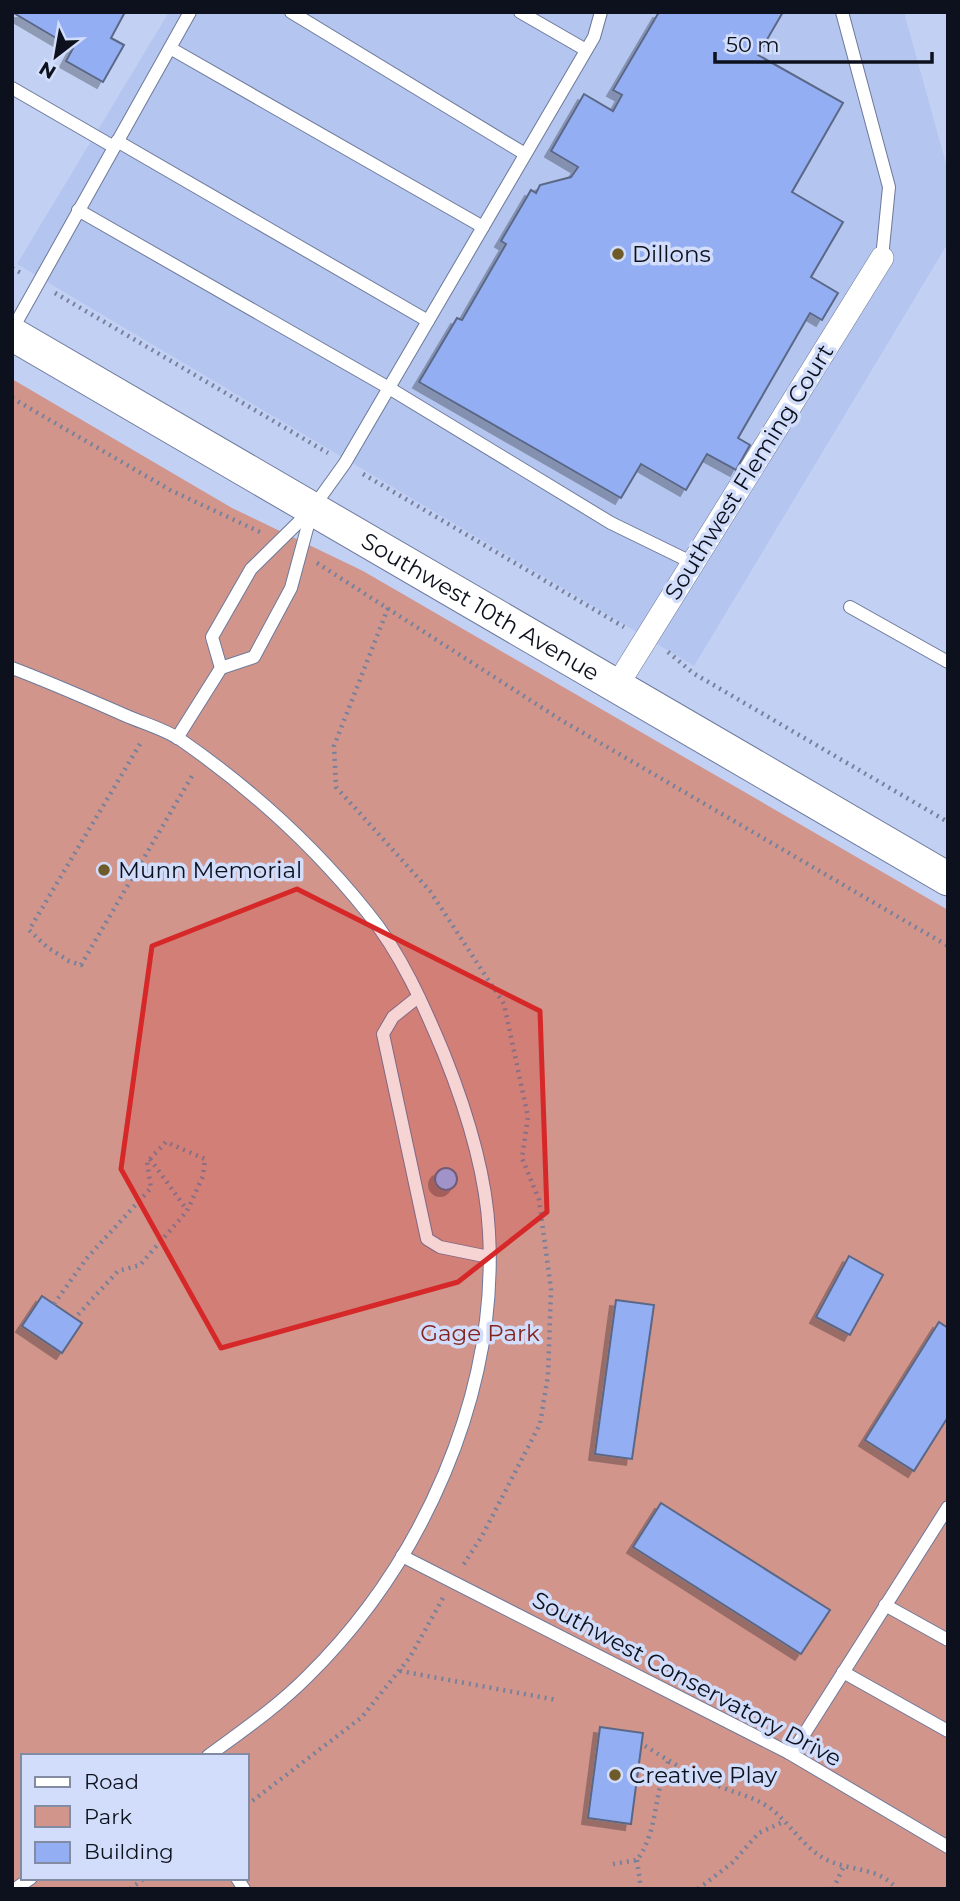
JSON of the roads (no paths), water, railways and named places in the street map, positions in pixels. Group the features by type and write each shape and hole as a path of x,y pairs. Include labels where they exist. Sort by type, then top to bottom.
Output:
{"main road":[{"name":"Southwest 10th Avenue","path":"12,332 948,879"}],"street":[{"name":"Southwest Fleming Court","path":"616,687 881,258"}],"lane":[{"path":"12,332 190,12"},
{"path":"292,12 525,154"},
{"path":"520,12 586,50"},
{"path":"221,668 212,637 251,569 312,509 345,463 594,37 601,12"},
{"path":"842,12 889,187 881,258"},
{"path":"170,48 483,227"},
{"path":"12,88 428,321"},
{"path":"78,210 389,388 611,523 693,563"},
{"path":"177,737 221,668 254,657 291,588 312,509"},
{"path":"850,607 948,662"},
{"path":"12,668 177,737 263,804 318,856 368,913 418,997 455,1082 484,1194 489,1257 485,1315 468,1399 441,1480 402,1556 359,1619 307,1677 253,1724 211,1754"},
{"path":"418,997 393,1017 383,1034 427,1238 440,1247 489,1257"},
{"path":"789,1753 796,1747 948,1507"},
{"name":"Southwest Conservatory Drive","path":"402,1556 789,1753 948,1847"},
{"path":"886,1605 948,1640"},
{"path":"843,1672 948,1731"}],"place":[{"name":"Dillons","path":"618,254"},
{"name":"Munn Memorial","path":"104,870"},
{"name":"Creative Play","path":"615,1775"}],"park label":[{"name":"Gage Park","path":"480,1333"}]}
